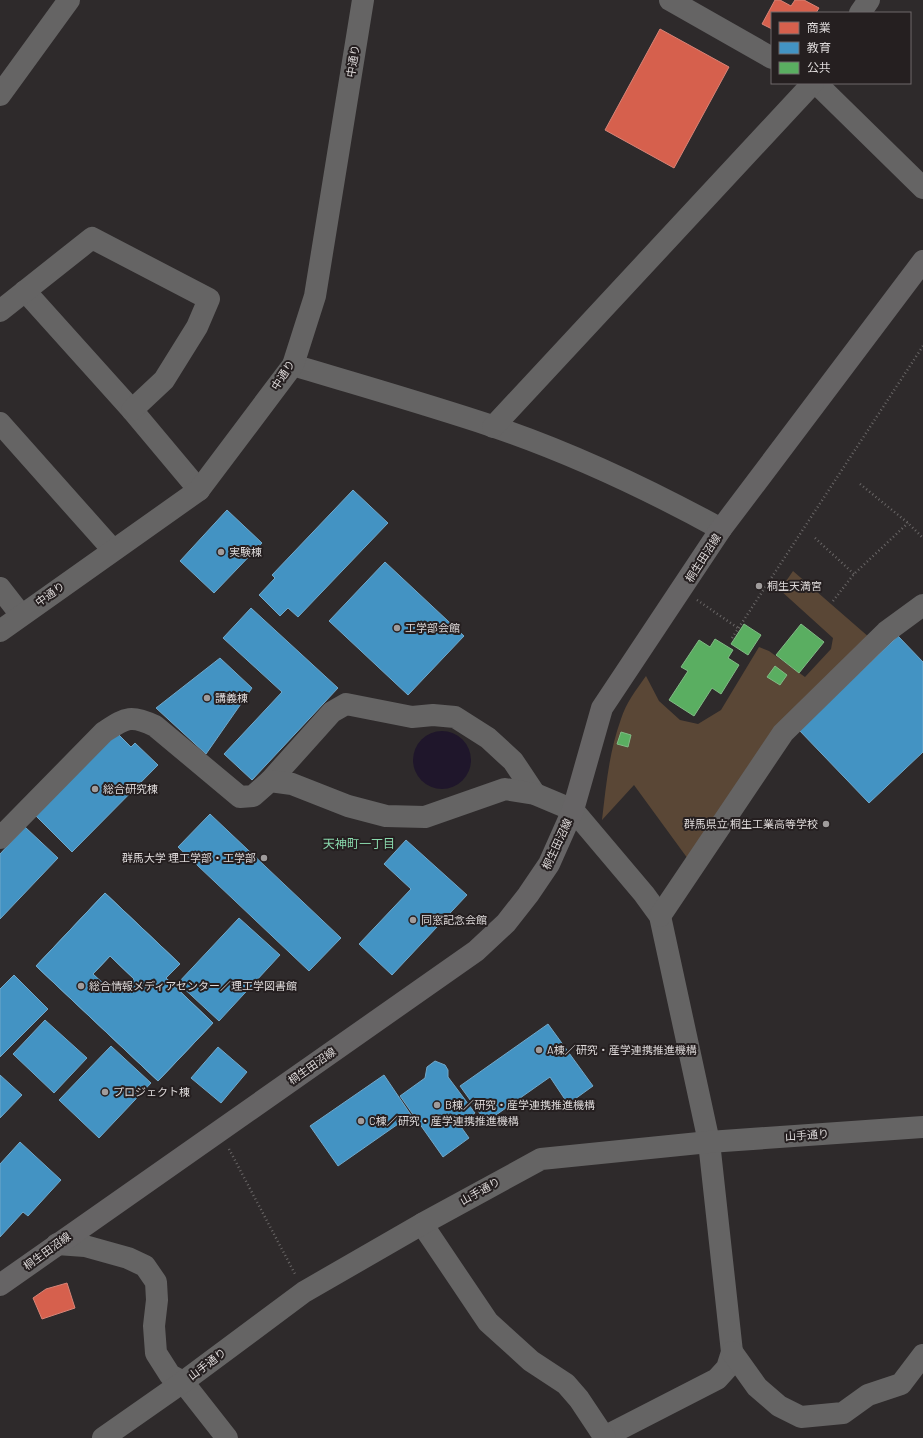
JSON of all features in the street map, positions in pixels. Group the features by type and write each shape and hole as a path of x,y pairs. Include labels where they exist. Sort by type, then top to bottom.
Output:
{"main road":[{"name":"桐生田沼線","path":"0,1285 476,951 506,923 550,864 573,810 602,708 721,530 923,261"}],"street":[{"path":"0,95 69,0"},
{"name":"中通り","path":"0,631 199,490 292,365 315,296 363,0"},
{"path":"670,0 771,57"},
{"path":"861,12 869,0"},
{"path":"493,427 812,84"},
{"path":"817,84 923,188"},
{"path":"0,311 92,238 209,300 197,327 164,380 132,410"},
{"path":"25,291 132,410 199,490"},
{"path":"292,365 493,427 601,469 661,497 721,530"},
{"path":"0,423 113,550"},
{"path":"0,588 22,615"},
{"path":"660,916 783,733 886,632 923,605"},
{"path":"0,838 104,732 123,720 140,718 155,726 240,797 253,796 270,781 332,712 346,704 412,717 433,715 455,717 488,738 513,761 535,794"},
{"path":"270,781 292,784 348,806 386,816 424,817 505,790 535,794 573,810 644,894 660,916 709,1142 732,1352 727,1368 717,1379 604,1437 579,1399 566,1384 531,1361 488,1322 422,1224"},
{"name":"山手通り","path":"103,1438 184,1382 304,1292 422,1224 541,1159 709,1142 923,1127"},
{"path":"57,1244 85,1246 128,1258 145,1266 156,1282 157,1300 154,1326 156,1353 170,1375 184,1382 227,1438"},
{"path":"732,1352 757,1387 779,1406 801,1417 844,1413 868,1395 901,1384 923,1355"}],"path":[{"path":"732,638 923,346"},
{"path":"860,484 908,523 923,538"},
{"path":"834,601 854,574 908,523"},
{"path":"816,538 854,574"},
{"path":"682,590 738,628"},
{"path":"220,1131 304,1292"}],"shaded area":[{"path":"793,571 870,638 688,859 634,785 602,820 608,769 617,731 623,713 646,676 659,701 680,720 698,724 721,710 759,647 769,651 805,677 831,649 833,638 780,590"},
{"path":"442,731 458,736 466,744 471,760 466,776 458,784 442,789 426,784 418,776 413,760 418,744 426,736"}],"building: 商業":[{"path":"775,0 780,0 791,6 795,0 804,0 819,8 817,12 771,12 771,28 762,24"},
{"path":"660,29 729,67 674,168 605,130"},
{"path":"67,1283 75,1308 42,1319 33,1298 46,1289"}],"building: 教育":[{"path":"353,490 388,523 298,617 288,608 280,616 259,595 275,578 272,575"},
{"name":"実験棟","path":"227,510 262,543 214,593 180,561"},
{"name":"工学部会館","path":"385,562 464,636 408,695 329,621"},
{"path":"251,608 338,688 252,780 224,754 282,692 223,638"},
{"path":"898,636 923,662 923,752 869,803 799,730"},
{"name":"講義棟","path":"220,658 252,688 206,754 156,708"},
{"name":"総合研究棟","path":"114,730 131,747 135,743 158,765 72,852 33,813"},
{"path":"210,814 341,938 309,971 178,847"},
{"path":"25,827 58,858 0,919 0,854"},
{"name":"同窓記念会館","path":"406,840 467,895 392,975 359,944 411,889 384,864"},
{"name":"総合情報メディアセンター／理工学図書館","path":"105,893 180,964 166,978 213,1023 158,1081 36,966","holes":["110,956 134,979 125,988 121,984 113,993 93,974"]},
{"name":"総合情報メディアセンター／理工学図書館","path":"105,893 180,964 166,978 213,1023 158,1081 36,966","holes":["110,956 134,979 125,988 121,984 113,993 93,974"]},
{"path":"239,918 280,955 219,1021 178,983"},
{"path":"14,975 48,1009 0,1057 0,989"},
{"path":"45,1020 87,1058 54,1093 13,1054"},
{"name":"A棟／研究・産学連携推進機構","path":"548,1024 593,1086 568,1104 550,1077 486,1122 460,1086"},
{"name":"プロジェクト棟","path":"111,1046 151,1083 99,1138 59,1100"},
{"path":"218,1047 247,1072 221,1103 191,1078"},
{"name":"B棟／研究・産学連携推進機構","path":"435,1061 445,1065 448,1070 448,1077 475,1113 459,1124 469,1138 443,1157 400,1096 425,1078 427,1067"},
{"path":"0,1075 22,1095 0,1118"},
{"name":"C棟／研究・産学連携推進機構","path":"384,1075 411,1115 338,1166 310,1126"},
{"path":"20,1142 61,1180 28,1216 23,1212 0,1237 0,1164"}],"building: 公共":[{"path":"744,624 761,635 748,655 731,644"},
{"path":"801,624 824,642 799,673 776,655"},
{"path":"715,639 733,650 728,658 739,665 721,694 712,688 694,716 669,700 688,671 681,667 699,640 710,647"},
{"path":"775,666 787,675 780,685 767,677"},
{"path":"621,732 631,735 628,747 617,744"}],"place":[{"name":"実験棟","path":"221,552"},
{"name":"桐生天満宮","path":"759,586"},
{"name":"工学部会館","path":"397,628"},
{"name":"講義棟","path":"207,698"},
{"name":"総合研究棟","path":"95,789"},
{"name":"群馬県立 桐生工業高等学校","path":"826,824"},
{"name":"群馬大学 理工学部・工学部","path":"264,858"},
{"name":"同窓記念会館","path":"413,920"},
{"name":"総合情報メディアセンター／理工学図書館","path":"81,986"},
{"name":"A棟／研究・産学連携推進機構","path":"539,1050"},
{"name":"プロジェクト棟","path":"105,1092"},
{"name":"B棟／研究・産学連携推進機構","path":"437,1105"},
{"name":"C棟／研究・産学連携推進機構","path":"361,1121"}],"district":[{"name":"天神町一丁目","path":"359,844"}]}
